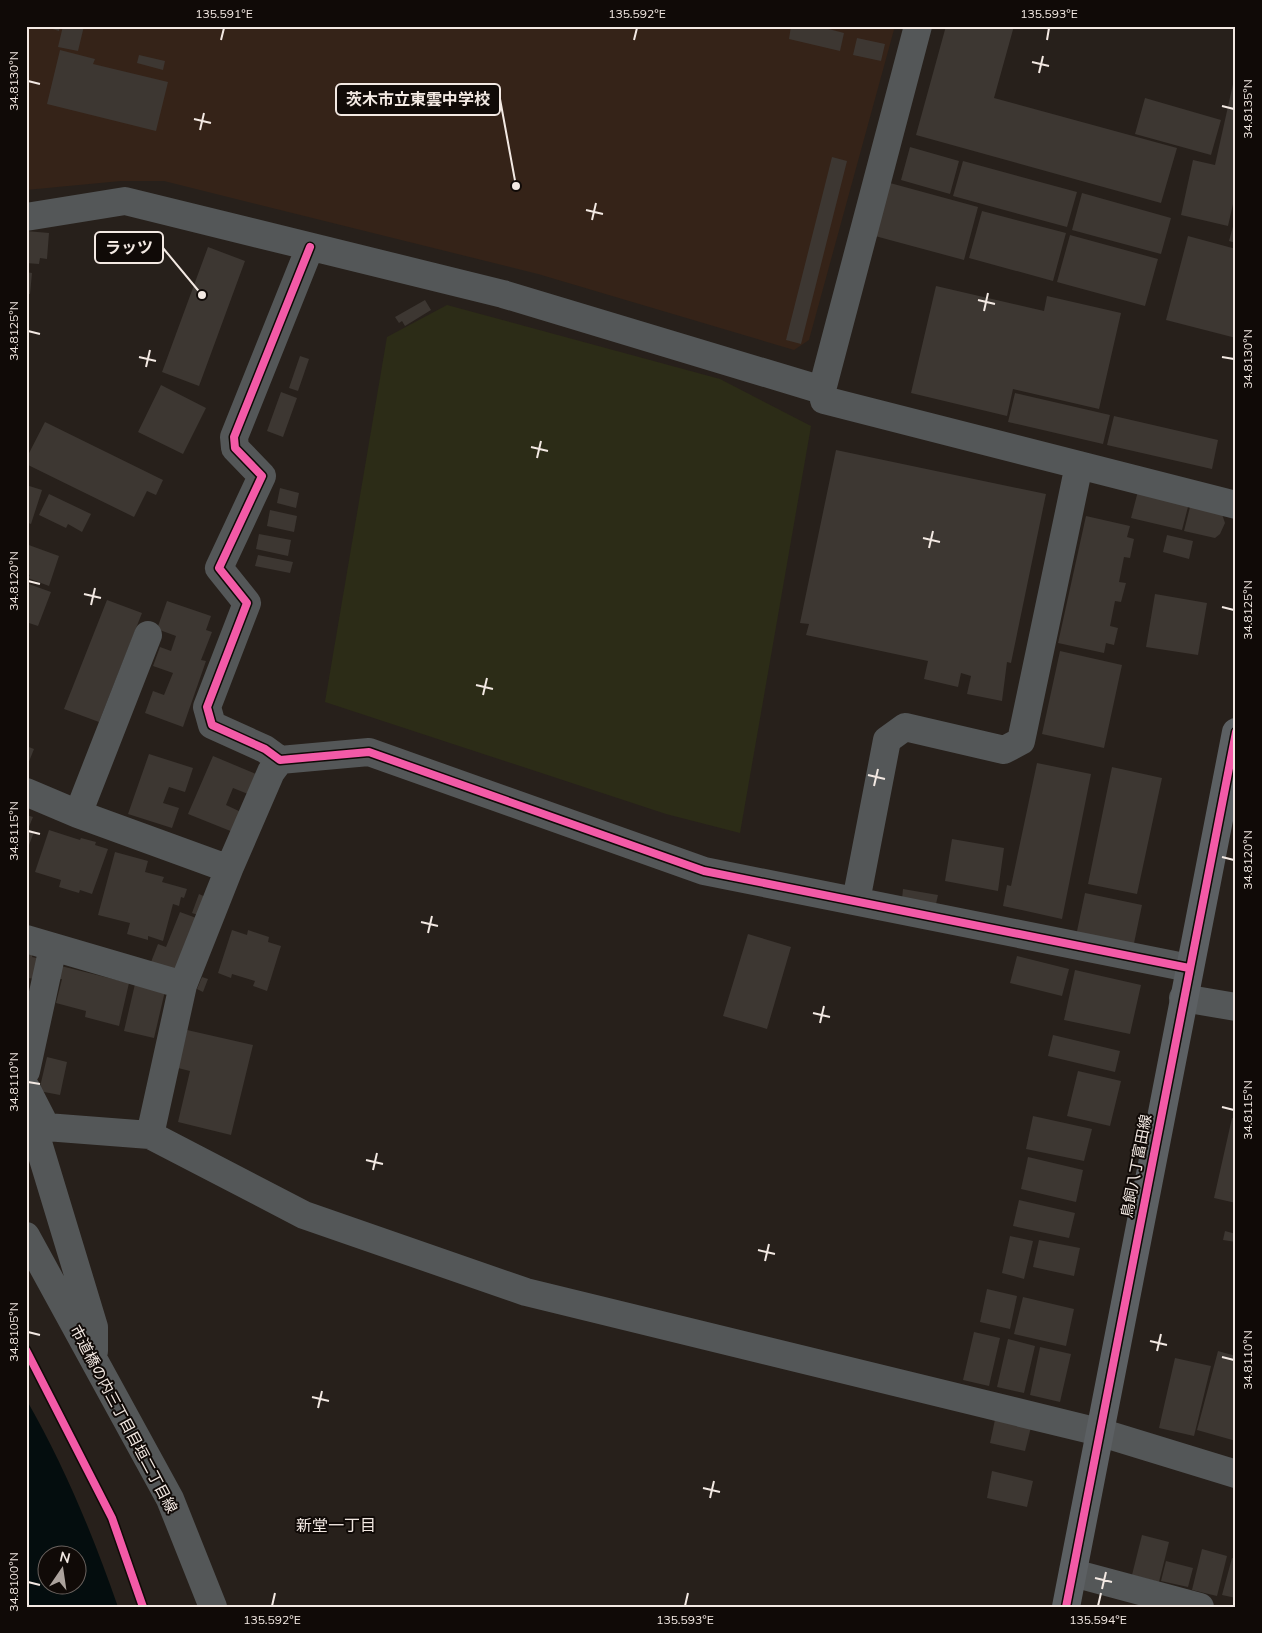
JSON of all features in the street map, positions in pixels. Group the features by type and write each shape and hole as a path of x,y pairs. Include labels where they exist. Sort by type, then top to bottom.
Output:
{"main road":[{"name":"鳥飼八丁富田線","path":"1066,1607 1236,732"}],"street":[{"path":"918,26 822,390 824,400 1236,505"},
{"path":"26,217 124,201 503,294 822,390"},
{"path":"310,248 234,437 235,448 262,476 219,568 247,603 207,707 212,725 265,749 280,760 369,752 704,871 1189,968"},
{"path":"856,901 888,740 905,727 1004,750 1022,740 1078,465"},
{"path":"78,814 148,636"},
{"path":"150,1135 183,985 229,869 271,772 280,760"},
{"path":"26,792 78,814 229,869"},
{"path":"26,939 183,985"},
{"path":"26,1071 53,947"},
{"path":"1183,998 1236,1007"},
{"path":"26,1088 94,1326 94,1363"},
{"path":"35,1123 150,1135 304,1215 526,1292 1099,1432 1236,1474"},
{"name":"市道橋の内三丁目目垣二丁目線","path":"26,1236 170,1499 213,1607"},
{"path":"1073,1573 1200,1607"}],"shaded area":[{"path":"26,26 895,26 809,340 794,350 538,274 164,181 121,181 26,190"},
{"path":"447,305 720,379 811,426 740,833 666,814 325,702 387,337"},
{"path":"26,1399 53,1449 77,1501 118,1607 26,1607"}],"building":[{"path":"43,26 60,26 59,31"},
{"path":"63,26 84,26 78,51 58,47"},
{"path":"791,26 817,26 844,33 840,51 789,39"},
{"path":"946,26 1014,26 994,98 1177,148 1161,203 916,135"},
{"path":"857,38 885,44 881,61 853,55"},
{"path":"60,50 95,59 93,64 168,82 156,131 47,104"},
{"path":"139,55 165,61 163,70 137,63"},
{"path":"1235,75 1236,191 1228,226 1181,215 1193,160 1215,165"},
{"path":"1145,98 1221,120 1211,155 1135,134"},
{"path":"910,147 959,161 950,194 901,180"},
{"path":"832,157 847,161 801,344 786,340"},
{"path":"963,161 1077,192 1067,227 953,196"},
{"path":"890,183 978,207 964,260 875,236"},
{"path":"1082,193 1171,218 1161,254 1072,230"},
{"path":"982,211 1066,233 1053,281 969,258"},
{"path":"1236,219 1236,243 1229,241"},
{"path":"26,231 49,233 47,259 40,258 39,264 26,263"},
{"path":"1070,235 1158,259 1145,306 1057,282"},
{"path":"1188,236 1236,249 1236,338 1166,320"},
{"path":"208,247 245,261 199,386 162,372"},
{"path":"26,272 32,273 30,294 26,294"},
{"path":"936,286 1044,311 1047,296 1121,313 1099,409 1013,389 1007,416 911,393"},
{"path":"26,298 29,299 28,317 26,317"},
{"path":"425,300 431,310 405,326 402,321 399,323 395,317"},
{"path":"300,356 309,359 298,391 289,388"},
{"path":"161,385 206,408 183,454 138,432"},
{"path":"281,392 297,398 283,437 267,431"},
{"path":"1015,393 1110,415 1103,444 1008,422"},
{"path":"1114,416 1218,440 1212,469 1107,445"},
{"path":"45,422 163,480 156,495 147,491 134,517 26,464 26,459"},
{"path":"836,450 1046,494 1011,663 1007,662 1002,701 967,694 971,676 961,673 958,687 924,679 928,661 806,635 809,624 800,623"},
{"path":"26,485 42,490 31,524 26,522"},
{"path":"280,488 299,493 296,508 277,503"},
{"path":"1138,491 1189,503 1182,530 1131,518"},
{"path":"49,494 91,514 82,532 68,524 66,528 39,515"},
{"path":"1191,503 1221,511 1225,523 1220,534 1215,538 1184,531"},
{"path":"270,510 297,516 294,532 267,526"},
{"path":"1086,516 1130,526 1127,537 1134,539 1130,558 1124,557 1119,582 1126,583 1121,602 1115,601 1110,626 1118,628 1114,645 1106,643 1104,653 1058,643"},
{"path":"259,534 291,540 288,556 256,549"},
{"path":"1167,535 1193,541 1189,559 1163,552"},
{"path":"26,544 59,556 49,586 28,578 30,575 26,574"},
{"path":"258,555 293,562 290,573 255,566"},
{"path":"26,583 51,592 38,626 26,622"},
{"path":"1155,594 1207,603 1198,655 1146,647"},
{"path":"107,600 142,613 99,722 64,709"},
{"path":"167,601 211,616 206,630 212,632 201,660 206,661 183,727 145,713 153,691 164,695 173,673 153,666 160,647 171,651 176,636 157,629"},
{"path":"1060,651 1122,665 1104,748 1042,734"},
{"path":"26,746 34,749 26,769"},
{"path":"149,754 193,768 185,792 169,787 163,803 179,808 172,828 128,814"},
{"path":"213,756 256,774 248,794 233,788 226,805 241,812 233,832 188,814"},
{"path":"1037,763 1091,774 1062,919 1003,906 1007,885 1011,886"},
{"path":"1112,767 1162,778 1137,894 1088,884"},
{"path":"26,815 33,817 28,829 34,832 26,853"},
{"path":"49,830 80,840 81,838 96,842 95,845 108,849 92,894 80,890 79,893 59,887 61,880 35,872"},
{"path":"952,839 1004,848 998,891 945,881"},
{"path":"115,852 148,861 145,872 164,877 162,882 187,889 184,898 181,897 179,906 173,904 163,941 148,936 148,940 127,934 130,923 98,915"},
{"path":"903,889 938,895 936,904 902,899"},
{"path":"1085,893 1142,905 1133,948 1076,936"},
{"path":"199,894 210,899 204,917 192,913"},
{"path":"180,912 199,919 178,973 151,962 158,944 166,947"},
{"path":"232,930 247,935 248,930 269,937 268,942 281,946 267,991 253,986 255,981 232,974 231,978 218,973"},
{"path":"748,934 791,947 767,1029 723,1016"},
{"path":"26,951 33,953 32,957 41,959 36,979 28,978 27,983"},
{"path":"1017,956 1069,969 1062,996 1010,983"},
{"path":"61,966 129,983 119,1026 85,1017 86,1011 56,1003 62,979 58,979"},
{"path":"1075,970 1141,985 1130,1034 1064,1020"},
{"path":"202,977 208,979 203,992 197,989"},
{"path":"135,984 165,991 154,1038 124,1031"},
{"path":"187,1030 253,1045 231,1135 178,1122 190,1071 178,1068"},
{"path":"1053,1035 1120,1051 1115,1072 1048,1056"},
{"path":"47,1057 67,1062 60,1095 39,1091"},
{"path":"1078,1071 1121,1081 1110,1126 1067,1116"},
{"path":"1033,1116 1092,1129 1084,1161 1026,1149"},
{"path":"1232,1118 1236,1119 1236,1203 1214,1198"},
{"path":"1028,1157 1083,1170 1076,1202 1021,1189"},
{"path":"1019,1200 1075,1213 1069,1238 1013,1226"},
{"path":"1225,1231 1236,1234 1236,1242 1223,1240"},
{"path":"1010,1236 1033,1241 1024,1279 1002,1273"},
{"path":"1039,1240 1080,1248 1074,1276 1033,1267"},
{"path":"987,1289 1017,1296 1010,1329 980,1322"},
{"path":"1023,1297 1074,1309 1066,1346 1014,1334"},
{"path":"974,1332 1000,1338 989,1386 963,1380"},
{"path":"1008,1339 1035,1346 1024,1393 997,1387"},
{"path":"1040,1347 1071,1354 1060,1402 1030,1395"},
{"path":"1218,1351 1236,1356 1236,1441 1197,1430"},
{"path":"1175,1358 1211,1366 1194,1436 1159,1428"},
{"path":"996,1415 1032,1423 1025,1451 990,1443"},
{"path":"992,1471 1033,1481 1027,1507 987,1498"},
{"path":"1142,1535 1169,1542 1159,1582 1132,1575"},
{"path":"1202,1549 1227,1556 1217,1596 1192,1590"},
{"path":"1232,1558 1236,1559 1236,1598 1222,1595"},
{"path":"1166,1561 1193,1568 1188,1587 1161,1581"}],"cycle path":[{"path":"310,247 234,437 235,448 262,476 219,568 247,603 207,707 212,725 265,749 280,760 369,752 704,871 1189,968"},
{"path":"1066,1607 1236,732"},
{"path":"26,1350 112,1518 143,1607"}],"place":[{"name":"茨木市立東雲中学校","path":"516,186"},
{"name":"ラッツ","path":"202,295"}],"district":[{"name":"新堂一丁目","path":"336,1525"}]}
